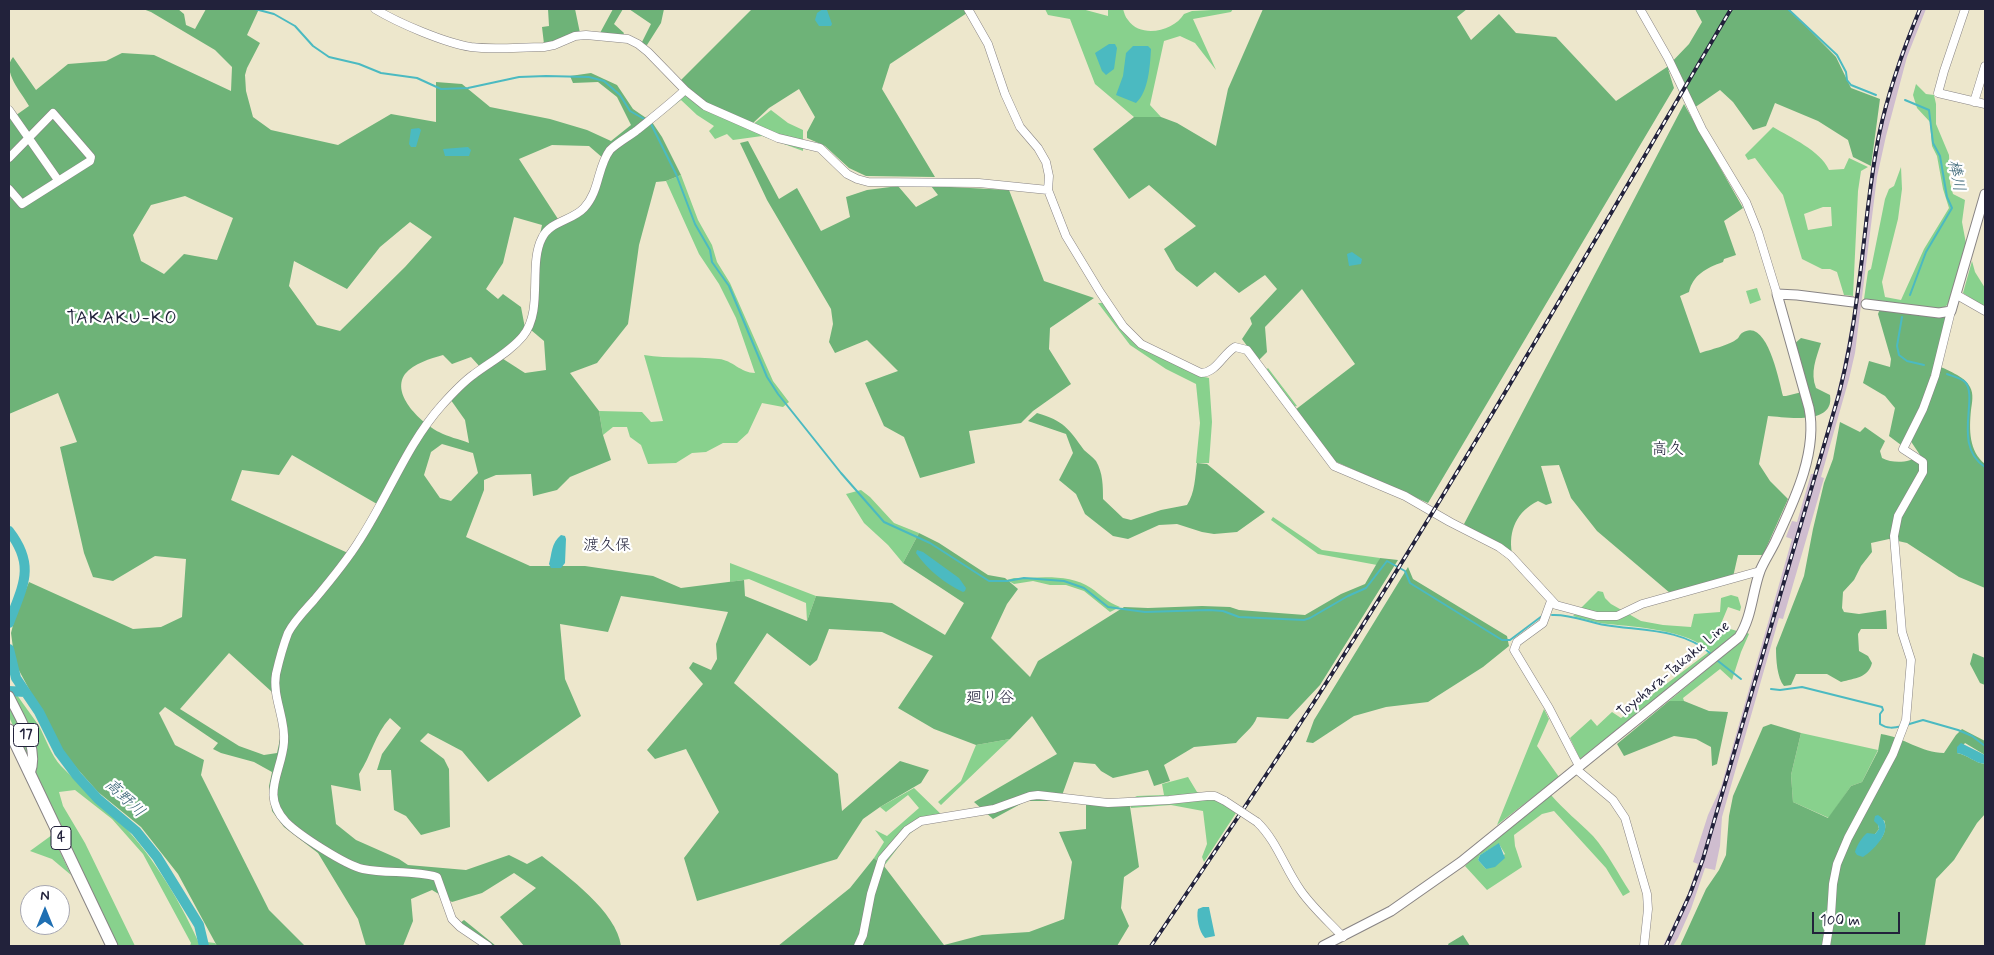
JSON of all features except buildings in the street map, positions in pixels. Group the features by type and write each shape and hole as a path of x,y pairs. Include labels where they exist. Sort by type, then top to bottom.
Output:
{"highway":[{"name":"4","path":"9,730 112,946"}],"main road":[{"path":"1866,304 1939,313 1951,311 1985,194"},
{"path":"1777,294 1853,302"},
{"name":"Toyohara-Takaku Line","path":"1323,946 1391,911 1461,862 1739,637 1748,620 1760,571 1780,532 1797,490 1810,448 1812,433 1809,408 1777,294"},
{"name":"17","path":"9,696 33,754 33,765 30,774"}],"street":[{"path":"375,9 397,22 459,45 473,47 544,47 575,36 586,35 628,39 648,52 685,90 712,110 778,138 820,148 839,168 857,179 868,182 979,183 1048,190"},
{"path":"968,9 988,44 999,80 1020,127 1038,148 1046,162 1049,176 1048,190 1066,236 1123,326 1141,344 1202,373 1208,373 1236,347 1247,350 1334,466 1405,496 1450,522 1499,546 1511,556 1551,601 1563,608 1597,616 1616,616 1642,604 1760,571"},
{"path":"1640,9 1668,58 1702,128 1738,186 1753,217 1777,294"},
{"path":"1965,9 1938,93 1985,104"},
{"path":"1974,102 1985,66"},
{"path":"488,946 460,927 452,919 436,877 364,869 350,865 298,832 280,816 273,794 273,782 284,744 283,724 274,687 277,672 289,632 339,570 360,539 425,428 442,405 471,377 507,351 525,334 530,324 533,310 540,241 546,232 554,224 582,210 594,195 602,167 610,151 685,90"},
{"path":"9,189 22,204 90,161 91,157 48,105"},
{"path":"9,110 58,180"},
{"path":"9,158 53,113"},
{"path":"1957,295 1985,311"},
{"path":"1826,946 1831,915 1834,873 1837,864 1848,838 1878,784 1905,725 1912,660 1902,632 1894,536 1898,516 1923,472 1923,462 1903,450 1935,376 1951,311"},
{"path":"1551,601 1543,623 1517,642 1514,650 1550,708 1578,768 1613,800 1625,818 1647,894 1648,909 1644,946"},
{"path":"858,946 863,935 871,894 882,860 907,830 921,821 994,809 1038,795 1108,802 1215,796 1257,822 1265,830 1301,892 1343,937"}],"shaded area":[{"path":"1918,9 1926,9 1907,57 1877,177 1855,353 1821,477 1824,478 1783,619 1779,618 1722,817 1720,846 1715,870 1705,868 1691,909 1678,938 1673,946 1663,946 1688,894 1698,864 1693,862 1708,815 1721,787 1792,539 1786,537 1792,521 1797,522 1811,474 1815,474 1841,377 1854,310 1877,135 1900,54"}],"green space":[{"path":"143,9 178,9 184,14 186,25 195,29 206,9 259,9 247,35 260,43 245,75 246,91 253,117 271,130 338,145 391,114 436,122 436,82 462,84 490,107 550,119 587,130 611,141 631,125 617,97 598,82 573,83 570,76 591,73 617,85 633,109 652,122 662,137 681,175 666,181 656,182 639,245 628,324 597,363 570,373 599,411 603,435 611,460 570,477 557,490 533,496 531,474 496,475 484,480 484,490 466,537 530,566 585,566 653,576 681,588 744,580 745,596 807,621 816,596 892,603 945,635 964,603 903,563 919,533 939,543 988,575 1005,578 1018,589 1007,604 991,638 1030,677 1038,661 1124,607 1230,607 1239,610 1305,615 1341,594 1365,584 1380,558 1398,560 1320,685 1288,719 1257,717 1236,743 1194,747 1164,765 1170,781 1154,786 1148,770 1113,778 1101,771 1095,764 1074,762 1060,801 1026,801 993,819 974,802 1057,754 1032,716 1010,739 976,745 934,729 898,708 933,656 882,632 829,629 817,660 810,666 767,633 734,683 838,774 842,811 900,761 929,770 921,783 863,819 837,859 697,901 684,858 719,812 686,749 655,759 647,750 703,684 689,668 693,662 711,670 717,659 716,644 728,612 621,596 608,632 560,624 565,679 581,716 488,782 462,751 428,733 420,741 444,759 449,769 450,827 421,835 406,816 394,810 391,770 377,770 382,754 401,728 390,718 377,738 359,774 361,791 331,785 336,824 356,840 399,859 408,865 466,870 509,855 527,864 542,856 577,884 601,908 617,933 621,946 524,946 500,917 536,888 514,873 482,893 452,902 432,890 411,899 413,921 403,946 366,946 358,919 318,853 284,827 272,811 269,786 272,772 254,762 213,749 218,743 165,707 159,713 175,745 204,760 201,775 269,910 305,946 217,946 178,874 141,827 98,792 64,754 15,663 11,633 16,613 29,582 133,629 161,627 182,617 186,559 155,556 113,581 93,577 84,553 60,447 77,442 58,393 9,414 9,113 12,118 29,106 14,82 9,69 10,63 13,57 36,90 68,64 106,61 122,53 154,55 231,91 232,67 215,50","holes":["552,145 589,146 604,159 590,194 579,208 558,219 519,159","185,196 233,218 217,260 184,254 164,274 141,261 133,235 151,205","514,217 542,225 539,239 531,330 544,341 546,370 525,373 497,355 514,342 525,328 521,307 503,294 498,299 486,289 503,263","410,222 432,237 405,267 340,331 317,325 289,286 294,261 347,289 380,247","443,355 452,364 471,357 481,368 448,396 465,420 469,443 432,428 417,416 405,399 401,382 405,374 418,364","442,444 473,453 478,473 451,501 440,498 424,475 431,452","292,455 377,504 348,553 231,500 242,470 279,475","229,653 272,692 281,734 277,753 264,755 239,746 180,709"]},
{"path":"548,9 575,9 580,33 544,44 542,27 549,26"},
{"path":"613,9 623,9 614,24 624,33 623,35 600,33"},
{"path":"629,9 664,9 661,23 647,45 641,44 651,24"},
{"path":"752,9 965,9 967,13 890,64 882,89 935,177 866,176 849,168 825,146 807,138 807,132 815,117 799,89 769,108 752,124 707,104 679,82"},
{"path":"1045,9 1082,9 1108,16 1108,9 1123,9 1126,17 1134,26 1149,31 1173,25 1184,14 1192,11 1233,9 1231,12 1193,19 1216,70 1195,43 1180,36 1164,41 1150,105 1161,117 1134,117 1095,84 1070,19 1048,15"},
{"path":"1263,9 1467,9 1457,17 1471,40 1499,14 1516,33 1556,37 1616,101 1667,67 1689,44 1702,22 1695,9 1789,9 1836,57 1851,88 1880,99 1871,166 1853,157 1848,140 1818,121 1775,103 1766,126 1753,130 1733,102 1720,90 1694,108 1668,69 1674,88 1428,503 1332,460 1295,410 1355,364 1302,289 1265,327 1267,352 1258,361 1242,339 1252,324 1250,318 1277,289 1265,275 1239,293 1215,272 1197,287 1176,270 1164,249 1196,226 1149,185 1129,199 1093,149 1134,117 1161,117 1177,123 1216,146 1228,89"},
{"path":"1916,84 1926,94 1934,95 1936,124 1949,155 1950,183 1953,194 1965,200 1962,222 1967,249 1951,301 1943,309 1864,299 1868,271 1871,269 1885,199 1889,189 1894,186 1901,167 1902,189 1898,219 1882,282 1885,297 1901,300 1924,249 1949,208 1943,189 1937,156 1932,146 1930,122 1917,108 1913,95"},
{"path":"681,90 752,125 771,110 788,123 803,130 803,151 762,136 733,140 727,134 715,139 709,131 714,126 697,115 681,100 652,122"},
{"path":"1684,104 1743,208 1724,221 1736,255 1724,259 1723,262 1701,273 1694,281 1689,292 1680,296 1700,353 1730,343 1738,339 1742,333 1751,330 1758,334 1765,342 1775,365 1783,396 1786,396 1806,391 1793,345 1801,338 1821,343 1814,366 1814,382 1816,388 1830,395 1830,405 1825,412 1808,418 1768,416 1759,464 1770,481 1788,499 1763,555 1738,555 1733,577 1670,593 1597,531 1571,498 1559,465 1541,466 1552,503 1546,505 1538,501 1519,516 1511,537 1512,553 1500,551 1464,524"},
{"path":"1773,127 1819,156 1829,170 1844,169 1849,158 1868,167 1861,171 1858,191 1853,296 1844,295 1837,272 1830,269 1822,269 1802,259 1783,195 1755,158 1748,160 1745,155","holes":["1823,207 1831,207 1832,226 1808,230 1804,214"]},
{"path":"748,141 779,199 797,188 821,231 850,217 846,197 867,190 898,186 916,207 938,195 931,186 1009,190 1044,281 1094,298 1050,328 1049,349 1071,384 1033,411 1021,423 969,431 975,463 920,478 904,437 884,426 865,383 898,371 867,340 835,353 829,342 833,324 831,309 767,200 740,143"},
{"path":"681,175 698,220 712,245 717,262 730,283 773,381 789,402 783,407 762,403 748,433 737,443 723,443 706,452 692,453 676,463 648,464 641,445 630,437 627,427 613,427 603,435 599,411 642,412 651,422 663,421 644,355 719,359 745,371 755,373 736,318 719,284 699,254 666,181"},
{"path":"1972,261 1975,272 1985,288 1985,307 1963,293"},
{"path":"1757,288 1761,300 1750,304 1746,291"},
{"path":"1098,303 1105,303 1130,339 1200,376 1209,378 1212,422 1209,463 1196,463 1200,423 1196,384 1166,369 1130,345"},
{"path":"1880,309 1945,317 1947,323 1935,364 1960,376 1970,387 1972,396 1971,440 1976,453 1985,464 1985,588 1959,577 1907,543 1889,539 1871,543 1872,552 1861,566 1854,580 1843,592 1842,608 1844,612 1859,614 1886,610 1887,629 1861,629 1858,634 1859,651 1868,656 1872,663 1870,668 1860,677 1841,682 1827,674 1796,674 1791,685 1784,686 1778,673 1776,648 1804,576 1813,529 1824,483 1833,459 1840,422 1860,432 1865,427 1885,441 1880,451 1882,458 1896,462 1906,461 1920,455 1910,440 1904,439 1901,445 1889,436 1895,408 1885,396 1863,383 1869,361 1890,367 1891,359 1878,314"},
{"path":"1268,368 1297,406 1293,407 1266,370"},
{"path":"1037,413 1060,422 1065,426 1084,450 1096,461 1103,484 1103,499 1123,518 1131,520 1161,510 1187,505 1193,490 1197,463 1207,464 1265,512 1237,532 1214,534 1177,524 1159,525 1128,539 1113,536 1085,514 1076,494 1059,480 1073,453 1066,434 1028,421"},
{"path":"861,490 894,523 919,533 903,563 888,545 864,523 846,494"},
{"path":"1273,517 1322,550 1380,558 1377,565 1318,554 1271,520"},
{"path":"730,563 816,596 807,621 806,603 749,579 730,582"},
{"path":"1408,567 1413,579 1507,636 1509,646 1483,667 1428,702 1386,707 1354,716 1313,743 1306,742 1314,720"},
{"path":"1054,577 1073,580 1091,588 1108,601 1120,607 1110,612 1084,591 1066,585 1050,585 1033,581 1014,584 1007,580 1014,578"},
{"path":"1598,591 1603,592 1605,598 1611,604 1641,621 1663,625 1691,627 1694,614 1720,612 1721,598 1731,595 1738,597 1741,607 1740,611 1728,607 1720,626 1737,631 1731,639 1580,759 1570,738 1591,719 1597,726 1612,712 1621,718 1710,651 1688,638 1675,634 1647,628 1599,623 1573,616"},
{"path":"1746,632 1749,634 1732,680 1720,669 1683,698 1684,701 1669,701 1734,647"},
{"path":"1973,653 1985,658 1985,685 1980,683 1970,664"},
{"path":"17,695 39,726 57,762 114,815 151,859 172,891 198,941 215,943 217,946 190,946 191,943 143,854 112,819 75,790 59,792 63,806 85,843 135,946 118,946 9,717 9,697"},
{"path":"1669,701 1684,701 1709,711 1728,712 1717,764 1712,766 1711,747 1696,739 1674,736 1624,756 1617,744"},
{"path":"1544,709 1549,719 1537,746 1559,777 1497,825"},
{"path":"1771,724 1801,733 1791,775 1793,802 1828,818 1851,786 1862,782 1878,751 1881,734 1928,750 1944,753 1962,729 1985,741 1985,755 1965,743 1957,753 1985,764 1985,814 1977,823 1954,860 1936,879 1925,946 1680,946 1706,889 1719,870 1726,855 1729,816 1733,796 1763,727","holes":["1884,820 1883,834 1873,846 1875,834 1879,829 1878,825"]},
{"path":"1801,733 1878,750 1862,782 1851,786 1829,818 1793,802 1791,775"},
{"path":"1010,739 941,805 938,802 961,781 976,745"},
{"path":"1188,777 1197,792 1223,803 1236,813 1204,862 1202,857 1207,844 1203,811 1171,805 1131,808 1129,800 1137,796 1164,795 1162,784"},
{"path":"914,788 946,819 920,825 906,837 884,866 874,858 884,842 875,830 887,836 919,808 908,795 886,812 880,807"},
{"path":"1551,795 1593,836 1630,892 1623,896 1606,868 1554,811 1542,814 1514,835 1515,846 1522,867 1487,890 1465,866 1483,848","holes":["1499,844 1505,854 1486,869 1478,860 1480,855"]},
{"path":"1086,799 1129,800 1139,867 1124,877 1121,908 1129,926 1117,946 778,946 850,888 874,858 884,866 944,945 982,935 1029,932 1064,919 1072,862 1059,832 1086,829"},
{"path":"52,835 71,875 52,859 30,851"},
{"path":"464,920 496,946 491,946 460,923"},
{"path":"1463,935 1470,946 1449,946 1448,944"}],"water":[{"path":"823,9 827,10 831,26 819,26 815,20 817,13"},
{"path":"1109,44 1115,44 1117,48 1114,69 1106,75 1102,71 1095,53"},
{"path":"1133,46 1148,46 1151,49 1146,85 1144,92 1136,103 1116,95 1123,76 1126,53"},
{"path":"419,128 421,130 416,147 411,147 409,144 411,129"},
{"path":"468,147 471,150 469,156 445,156 443,149"},
{"path":"1352,252 1362,259 1361,264 1349,266 1347,254"},
{"path":"561,535 565,536 566,539 565,563 561,568 551,568 549,564 552,549"},
{"path":"917,550 923,552 959,578 966,588 965,591 963,592 937,576 916,553"},
{"path":"1961,743 1985,755 1985,764 1957,753 1957,747"},
{"path":"1878,815 1883,820 1885,826 1882,838 1863,857 1857,855 1856,849 1863,837 1867,833 1875,834 1879,829 1874,821 1875,816"},
{"path":"1499,843 1505,858 1495,867 1486,869 1478,860 1480,855"},
{"path":"1209,907 1215,936 1205,938 1201,932 1197,912 1198,909"}],"waterway":[{"path":"255,9 274,14 295,26 313,46 329,57 359,64 381,73 417,78 441,89 468,88 519,77 589,77 604,81 620,95 630,111 646,120"},
{"name":"棒川","path":"1788,9 1837,55 1846,72 1847,80 1851,85 1876,95"},
{"name":"棒川","path":"1905,100 1929,110 1933,143 1940,156 1947,197 1952,208 1926,252 1910,295"},
{"path":"650,122 676,174 695,224 710,250 712,262 729,286 767,377 778,394 841,473 884,522 930,543 989,581 1007,581 1024,578 1064,581 1084,588 1108,607 1145,612 1209,610 1223,611 1239,617 1304,620 1366,588 1387,561 1405,571 1410,583 1502,640 1510,640 1542,616"},
{"name":"棒川","path":"1902,317 1897,346 1899,355 1907,361 1924,365"},
{"name":"棒川","path":"1947,374 1965,382 1969,389 1968,435 1970,447 1975,458 1985,467"},
{"path":"9,531 17,543 25,565 19,598 9,623"},
{"path":"1552,615 1674,635 1688,639 1711,654"},
{"name":"高野川","path":"9,649 16,678 39,712 59,752 98,799 136,831 157,857 199,925 204,946"},
{"path":"1718,661 1741,679"},
{"path":"1771,689 1780,690 1802,687 1882,707 1880,724 1891,728 1902,726"},
{"name":"高野川","path":"9,691 25,692"},
{"path":"1906,725 1923,720 1958,730 1972,736 1985,746"}],"railway":[{"path":"1151,946 1294,733 1368,617 1526,357 1731,9"},
{"path":"1666,946 1690,894 1703,859 1839,394 1854,322 1872,175 1879,135 1897,71 1920,9"}],"district":[{"name":"TAKAKU-KO","path":"122,319"},
{"name":"高久","path":"1668,451"},
{"name":"渡久保","path":"607,547"},
{"name":"廻り谷","path":"990,699"}]}
